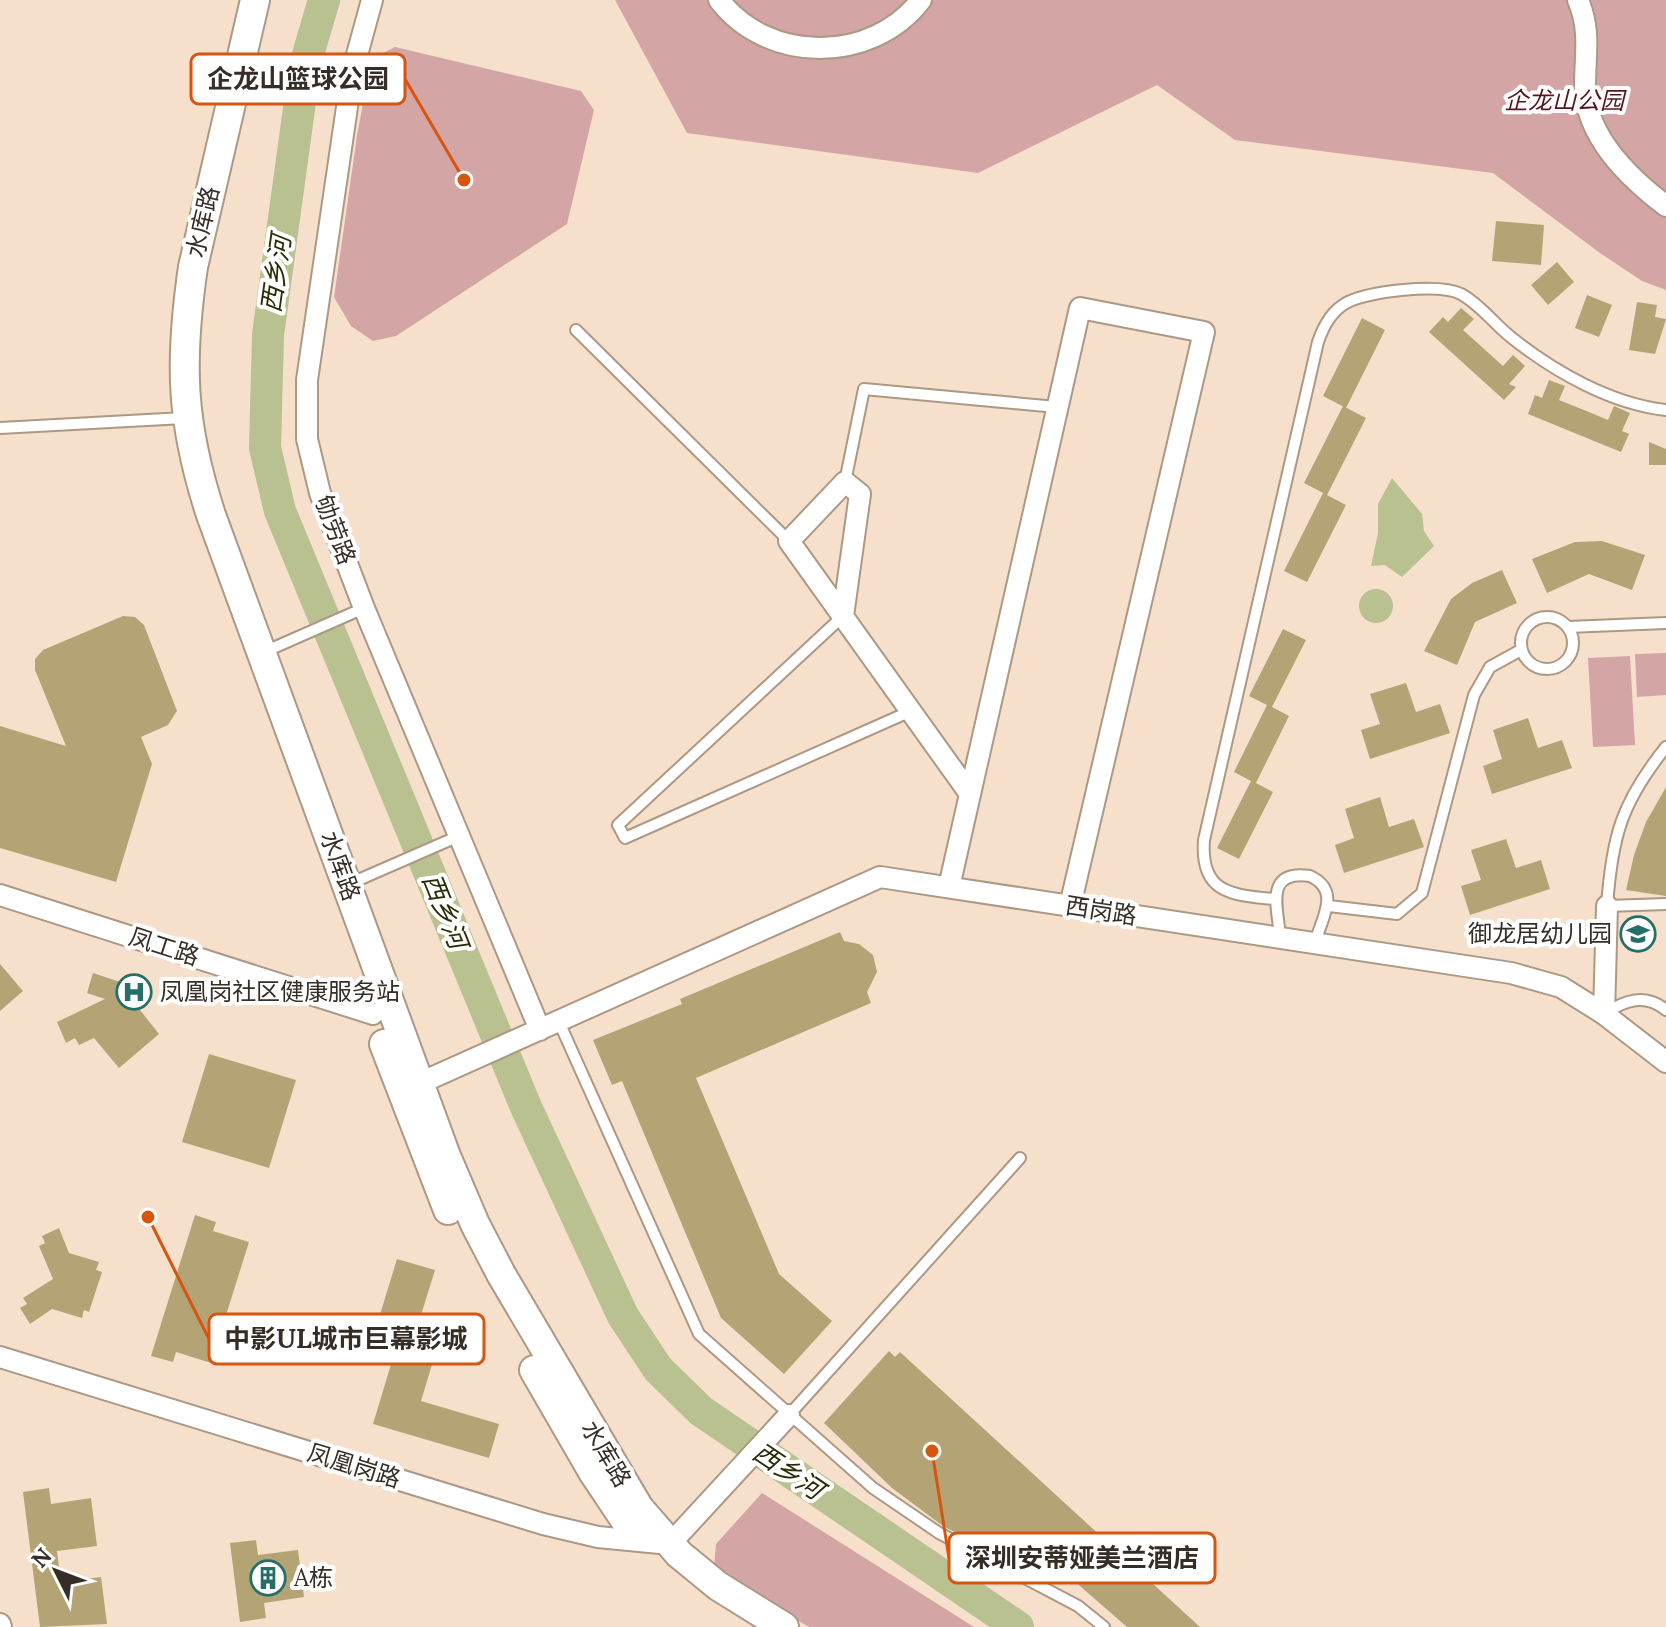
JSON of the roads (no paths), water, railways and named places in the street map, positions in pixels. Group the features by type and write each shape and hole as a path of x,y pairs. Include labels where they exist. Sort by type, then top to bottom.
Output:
{"main road":[{"name":"水库路","path":"238,0 169,308 165,350 193,521 373,1014 475,1224 501,1274 639,1508 664,1566 708,1601 750,1627"},
{"name":"水库路","path":"255,0 193,267 177,419 347,885 411,1088"},
{"name":"水库路","path":"656,1542 784,1627"}],"street":[{"name":"劬劳路","path":"372,0 352,73 307,380 307,439 320,493 456,837 549,1026"},
{"path":"719,0 753,31 785,45 819,50 853,45 885,32 921,0"},
{"path":"1578,0 1587,22 1586,105 1593,126 1648,192 1666,206"},
{"path":"949,887 1080,308 1204,332 1070,906"},
{"path":"843,616 860,494 845,482 789,541 970,794"},
{"name":"西岗路","path":"411,1088 880,877 1511,973 1561,987 1604,1014 1666,1062"},
{"name":"凤工路","path":"0,895 373,1014"},
{"path":"1604,1014 1607,906"},
{"name":"凤凰岗路","path":"0,1357 543,1524 598,1537 656,1542"},
{"path":"656,1542 700,1510 789,1415"}],"lane":[{"path":"1274,899 1233,895 1218,887 1203,857 1204,840 1318,342 1331,317 1347,303 1384,294 1430,287 1458,292 1477,304 1511,337 1554,366 1622,401 1666,410"},
{"path":"576,330 789,541"},
{"path":"845,482 864,389 1057,407"},
{"path":"0,428 177,419"},
{"path":"261,653 364,608"},
{"path":"843,616 618,825 625,838 911,711"},
{"path":"1568,627 1572,635 1571,652 1560,666 1538,668 1521,650 1521,636 1536,619 1551,617 1568,627 1666,623"},
{"path":"1329,906 1397,914 1422,893 1474,695 1490,667 1521,650"},
{"path":"1666,747 1642,780 1621,820 1611,848 1607,906 1666,904"},
{"path":"347,885 456,837"},
{"path":"1280,938 1274,899 1282,882 1301,874 1323,884 1329,906 1315,943"},
{"path":"1604,1014 1636,1000 1649,1000 1666,1010"},
{"path":"549,1026 699,1334 873,1488 939,1533 1078,1606 1104,1627"},
{"path":"789,1415 1020,1158"}],"waterway":[{"name":"西乡河","path":"324,0 305,65 268,335 265,448 280,511 526,1107 623,1316 658,1369 701,1411 1018,1627"}],"place":[{"name":"企龙山篮球公园","path":"464,180"},
{"name":"御龙居幼儿园","path":"1638,934"},
{"name":"凤凰岗社区健康服务站","path":"134,992"},
{"name":"中影UL城市巨幕影城","path":"148,1217"},
{"name":"深圳安蒂娅美兰酒店","path":"932,1451"},
{"name":"A栋","path":"268,1578"}],"park label":[{"name":"企龙山公园","path":"1564,101"}]}
